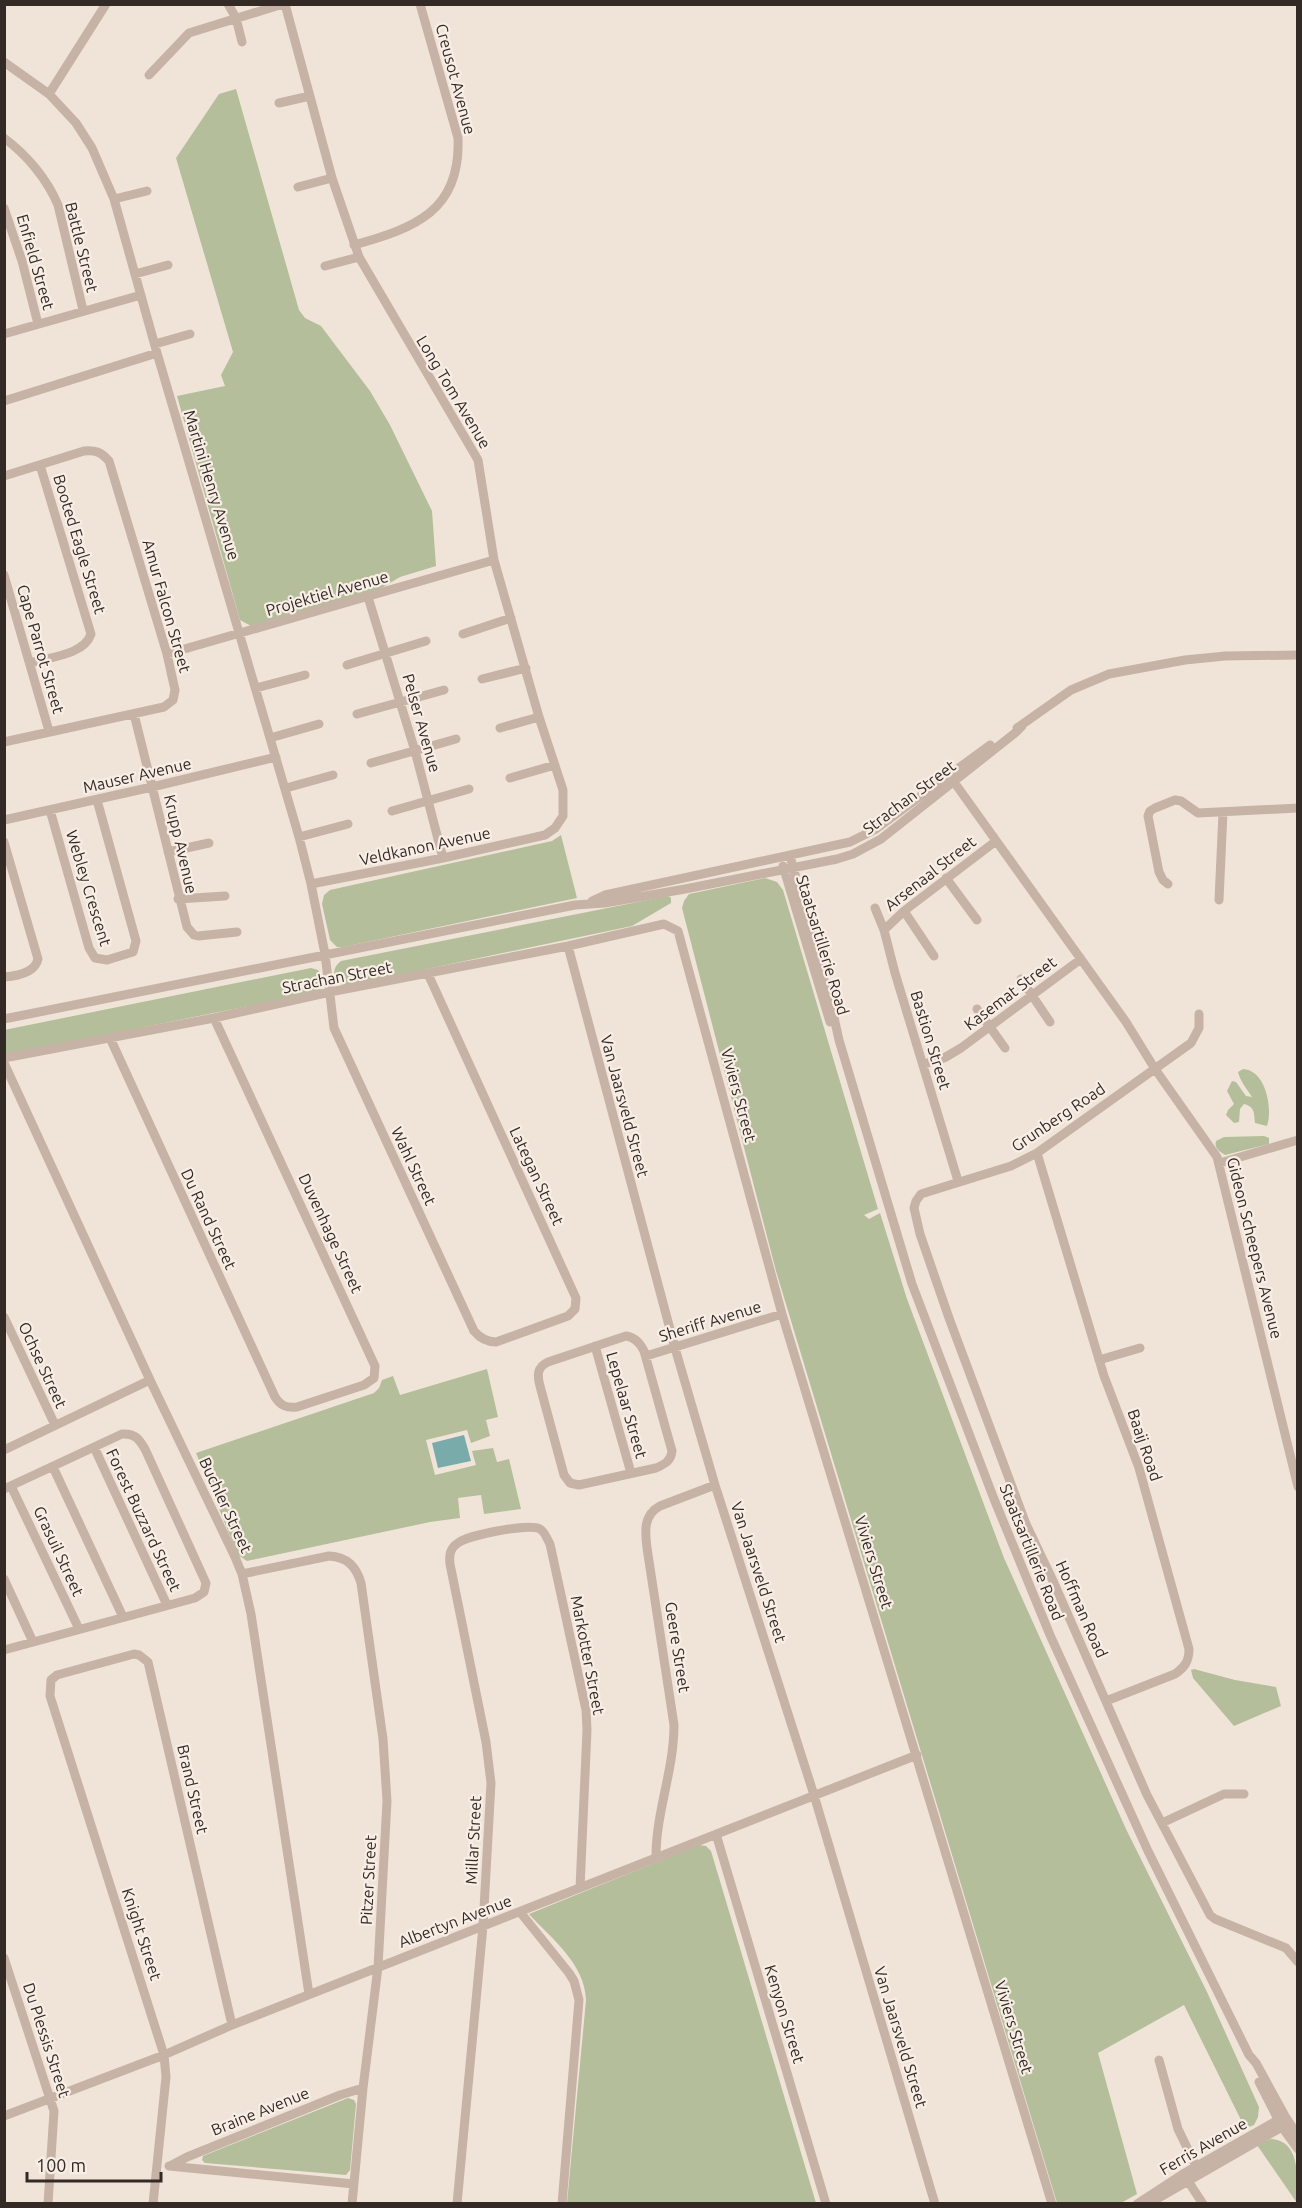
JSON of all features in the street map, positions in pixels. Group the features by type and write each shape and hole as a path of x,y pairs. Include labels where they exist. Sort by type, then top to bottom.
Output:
{"street":[{"path":"49,94 106,4"},
{"path":"228,4 236,18 242,42"},
{"path":"149,75 189,33 284,4"},
{"name":"Long Tom Avenue","path":"284,4 332,178 358,257 476,454 494,560 539,717 563,790 563,816 555,828 544,835"},
{"name":"Creusot Avenue","path":"354,245 406,228 445,198 454,181 459,159 458,138 420,4"},
{"name":"Martini Henry Avenue","path":"4,62 49,94 76,123 92,148 114,199 299,837 326,954"},
{"path":"279,104 310,96"},
{"name":"Battle Street","path":"4,138 27,158 58,205 83,310"},
{"path":"298,187 332,178"},
{"path":"114,199 147,191"},
{"name":"Enfield Street","path":"4,208 22,261 38,324"},
{"path":"325,266 358,257"},
{"path":"135,274 168,265"},
{"path":"4,334 141,295"},
{"path":"4,401 156,349 190,334"},
{"name":"Amur Falcon Street","path":"4,476 95,450 103,453 109,460 167,654 175,690 173,700 164,707 4,742"},
{"name":"Booted Eagle Street","path":"30,663 80,649 88,642 91,634 40,465"},
{"name":"Projektiel Avenue","path":"167,654 494,560"},
{"name":"Cape Parrot Street","path":"4,575 49,731"},
{"name":"Pelser Avenue","path":"368,597 415,751 443,858"},
{"path":"463,634 511,618"},
{"path":"347,665 426,641"},
{"name":"Strachan Street","path":"4,1019 587,903 618,900 837,859 869,846 952,779 1071,690 1109,674 1185,660 1225,656 1298,656"},
{"path":"482,679 526,668"},
{"path":"256,688 305,675"},
{"path":"357,714 444,690"},
{"name":"Krupp Avenue","path":"134,714 178,899 187,927 194,935 211,936 237,932"},
{"path":"500,728 539,717"},
{"path":"270,738 319,724"},
{"path":"371,763 456,739"},
{"name":"Mauser Avenue","path":"4,820 276,757"},
{"path":"510,778 555,765"},
{"path":"285,788 333,775"},
{"name":"Strachan Street","path":"587,903 605,895 834,847 864,836 952,779"},
{"name":"Gideon Scheepers Avenue","path":"952,779 1126,1022 1155,1069 1208,1141 1220,1163 1298,1487"},
{"path":"392,811 469,789"},
{"name":"Webley Crescent","path":"50,810 89,948 95,958 103,961 133,952 135,941 97,800"},
{"path":"1168,884 1159,872 1148,816 1150,811 1174,800 1181,801 1198,813 1298,808"},
{"path":"1220,900 1223,812"},
{"path":"299,837 348,824"},
{"name":"Veldkanon Avenue","path":"311,884 544,835"},
{"name":"Arsenaal Street","path":"884,930 904,911 996,841"},
{"path":"4,842 38,958 36,966 29,972 4,976"},
{"path":"168,852 208,843"},
{"name":"Staatsartillerie Road","path":"786,857 833,1013 838,1041 912,1284 994,1499 1050,1635 1148,1851 1298,2149"},
{"path":"946,878 977,920"},
{"path":"178,899 225,896"},
{"name":"Bastion Street","path":"875,908 884,930 958,1182"},
{"path":"904,911 934,956"},
{"name":"Strachan Street","path":"4,1058 214,1018 330,992 568,946 664,924 674,928"},
{"name":"Viviers Street","path":"674,928 680,933 683,943 782,1314 1052,2204"},
{"name":"Van Jaarsveld Street","path":"568,946 675,1348 715,1485 814,1795 935,2204"},
{"name":"Wahl Street","path":"326,954 331,1016 340,1043 474,1331 479,1337 491,1342"},
{"name":"Kasemat Street","path":"924,1064 950,1055 1081,959"},
{"name":"Lategan Street","path":"428,974 576,1298 575,1309 568,1316 503,1340 491,1342"},
{"path":"1021,979 1050,1022"},
{"path":"977,1009 1005,1048"},
{"path":"1155,1069 1194,1040 1199,1028 1199,1014"},
{"name":"Duvenhage Street","path":"214,1018 375,1366 374,1378 364,1385 297,1407 287,1408"},
{"name":"Du Rand Street","path":"110,1038 275,1397 287,1408"},
{"name":"Buchler Street","path":"4,1063 242,1574 251,1614 309,1994"},
{"name":"Grunberg Road","path":"915,1210 914,1204 921,1194 1011,1166 1037,1153 1155,1069"},
{"path":"1220,1163 1298,1140"},
{"name":"Baaij Road","path":"1037,1153 1099,1360 1138,1468 1189,1649 1189,1659 1175,1674 1106,1701"},
{"name":"Hoffman Road","path":"915,1210 920,1234 949,1318 1026,1524 1138,1775 1206,1910 1212,1918 1295,1951 1298,1962"},
{"name":"Sheriff Avenue","path":"646,1356 782,1314"},
{"name":"Ochse Street","path":"4,1317 55,1425"},
{"path":"631,1337 642,1346 672,1455 665,1464 579,1485 570,1484 564,1475 538,1372 541,1366 548,1362 594,1346 618,1338 631,1337"},
{"name":"Lepelaar Street","path":"594,1346 631,1473"},
{"path":"1099,1360 1140,1348"},
{"path":"4,1450 150,1380"},
{"path":"4,1650 200,1596 206,1588 204,1576 139,1439 133,1434 122,1434 8,1488"},
{"name":"Forest Buzzard Street","path":"94,1447 167,1605"},
{"path":"53,1467 123,1617"},
{"name":"Geere Street","path":"656,1856 657,1830 673,1745 674,1725 647,1548 646,1521 651,1511 660,1506 715,1485"},
{"name":"Grasuil Street","path":"8,1488 79,1629"},
{"name":"Markotter Street","path":"450,1552 459,1542 472,1537 526,1527 539,1528 550,1544 586,1710 580,1888"},
{"name":"Millar Street","path":"450,1552 450,1564 490,1763 491,1783 483,1926 457,2204"},
{"name":"Pitzer Street","path":"242,1574 329,1556 350,1562 361,1583 386,1773 387,1801 378,1967 352,2204"},
{"path":"4,1579 33,1642"},
{"name":"Brand Street","path":"51,1680 57,1674 66,1671 134,1654 148,1662 232,2025"},
{"name":"Knight Street","path":"51,1680 50,1696 164,2055 166,2077 153,2204"},
{"name":"Albertyn Avenue","path":"4,2116 164,2055 309,1994 917,1755"},
{"path":"1162,1823 1224,1794 1244,1794"},
{"name":"Kenyon Street","path":"716,1834 826,2204"},
{"path":"520,1912 569,1973 574,1981 579,2000 562,2204"},
{"name":"Du Plessis Street","path":"4,1958 51,2098 55,2120 48,2204"},
{"path":"1160,2060 1178,2129 1196,2166"},
{"name":"Braine Avenue","path":"170,2166 187,2157 363,2088"},
{"name":"Staatsartillerie Road","path":"1284,2122 1298,2136"},
{"name":"Ferris Avenue","path":"1148,2204 1196,2166 1284,2122"},
{"name":"Ferris Avenue","path":"1137,2204 1284,2122"},
{"path":"158,2165 354,2184"},
{"path":"1185,2177 1203,2204"}],"green space":[{"path":"236,89 299,310 305,318 321,326 370,391 390,425 432,511 436,566 400,577 378,590 251,626 240,620 177,396 225,386 221,375 233,352 176,158 219,94"},
{"path":"561,835 577,898 343,947 337,947 330,940 322,904 324,895 330,890 552,841"},
{"path":"765,878 777,882 783,890 878,1209 864,1215 869,1219 880,1213 907,1299 1004,1558 1126,1829 1207,1992 1259,2107 1254,2125 1240,2130 1241,2120 1184,2005 1098,2053 1137,2194 1121,2203 1057,2203 776,1271 682,908 689,894"},
{"path":"668,896 671,898 671,903 632,926 346,986 338,983 335,977 335,968 341,961"},
{"path":"311,968 318,970 322,975 323,986 318,992 5,1055 4,1030"},
{"path":"1243,1069 1257,1076 1266,1092 1269,1110 1267,1126 1255,1123 1254,1113 1248,1105 1244,1104 1240,1109 1239,1122 1234,1123 1226,1115 1234,1104 1227,1091 1232,1081 1236,1082 1246,1096 1252,1097 1238,1072"},
{"path":"1264,1136 1269,1138 1269,1144 1225,1155 1216,1147 1216,1141 1224,1137"},
{"path":"487,1369 498,1417 486,1420 490,1436 471,1443 467,1430 426,1440 435,1475 476,1465 472,1451 493,1448 497,1462 509,1459 521,1509 484,1514 481,1495 458,1498 460,1518 430,1522 247,1561 238,1555 196,1453 374,1393 382,1380 393,1376 400,1395"},
{"path":"1191,1670 1235,1680 1276,1687 1281,1706 1234,1726 1193,1678"},
{"path":"699,1845 706,1846 711,1851 816,2203 567,2203 586,2000 580,1975 574,1964 529,1914"},
{"path":"348,2098 354,2100 356,2104 350,2170 346,2175 205,2163 202,2160 203,2156"},
{"path":"1271,2139 1281,2141 1293,2154 1297,2174 1297,2203 1257,2145"}],"water":[{"path":"464,1435 471,1461 438,1468 432,1443"}]}
